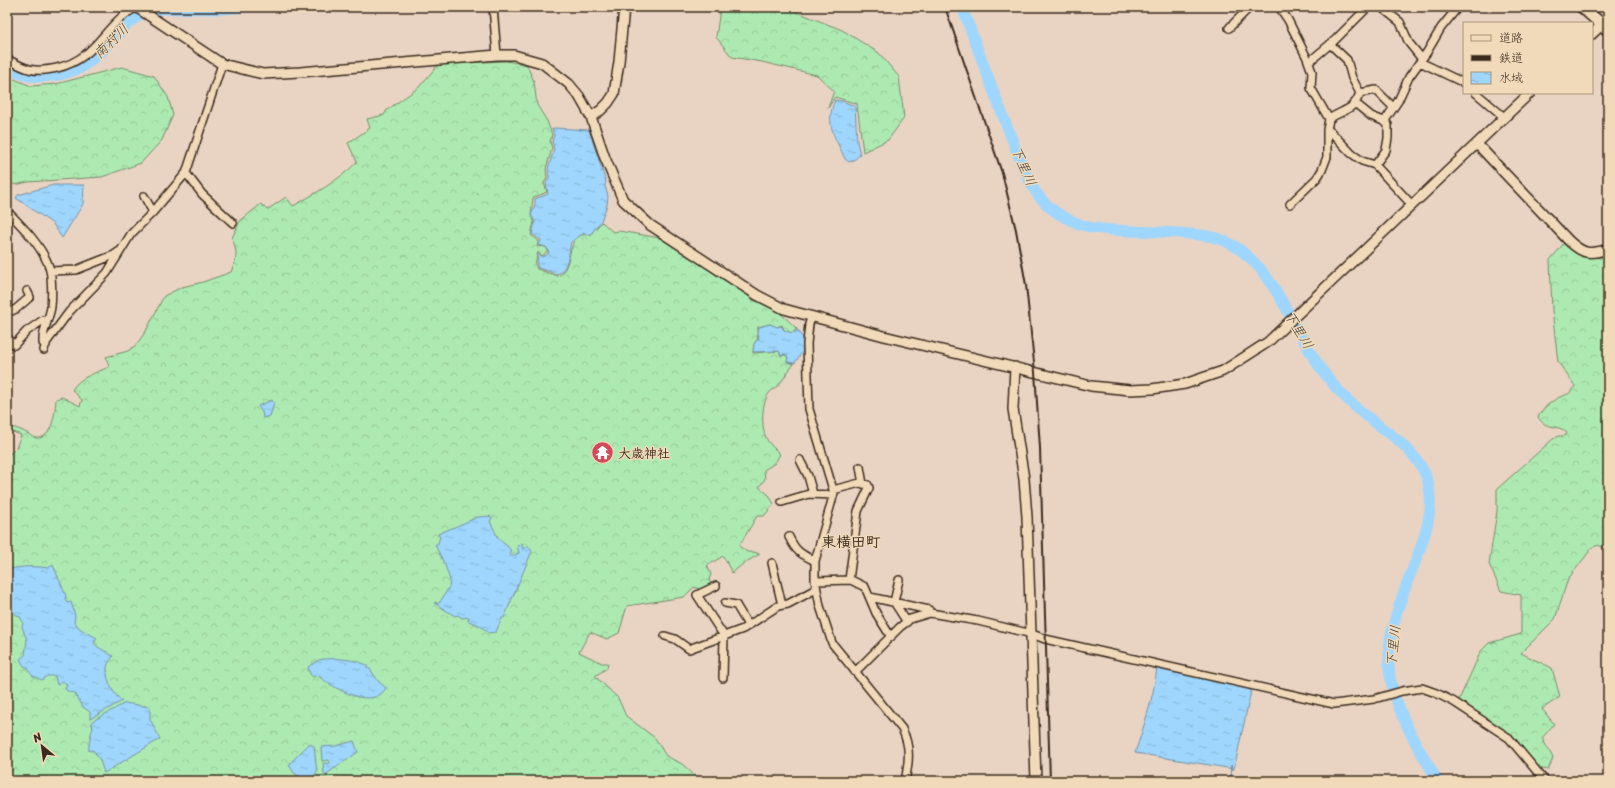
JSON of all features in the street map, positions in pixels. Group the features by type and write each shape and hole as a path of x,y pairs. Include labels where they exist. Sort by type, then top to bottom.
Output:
{"main road":[{"path":"1582,7 1606,24"}],"street":[{"path":"7,58 29,69 42,71 67,66 84,57 115,24 136,7 222,64 263,74 497,55 514,56 542,63 569,84 579,96 591,117 605,158 623,200 650,225 757,295 784,309 884,336 1091,386 1130,390 1185,384 1223,371 1268,342 1529,94"},
{"path":"493,7 497,55"},
{"path":"591,117 605,106 614,94 619,62 624,7"},
{"path":"1229,28 1250,7"},
{"path":"1279,7 1288,20 1309,62 1312,72 1312,88 1329,119 1327,156 1322,170 1317,178 1290,204"},
{"path":"1309,62 1368,7"},
{"path":"1380,7 1400,22 1409,43 1421,61 1463,82"},
{"path":"1384,122 1409,77 1421,61 1441,28 1458,7"},
{"path":"1593,33 1606,24"},
{"path":"1330,44 1347,60 1352,78 1360,93"},
{"path":"7,211 29,235 40,250 50,271 51,307 43,334 43,343 45,348 70,312 108,273 131,234 154,212 186,173 222,64"},
{"path":"1360,93 1376,90 1393,107"},
{"path":"1329,119 1350,109 1355,104 1360,93"},
{"path":"1477,94 1504,117"},
{"path":"1355,104 1371,116 1388,125 1386,150 1375,165"},
{"path":"1328,130 1351,153 1362,161 1375,165 1412,204"},
{"path":"1477,144 1579,250 1586,253 1597,253 1608,249"},
{"path":"186,173 202,194 233,223"},
{"path":"144,196 154,212"},
{"path":"50,271 76,270 114,255 123,249"},
{"path":"7,313 16,309 30,297 27,291"},
{"path":"812,316 809,324 807,344 809,409 833,492 816,561 816,589 827,632 832,643 902,729 907,739 909,758 905,781"},
{"path":"7,337 14,345 27,331 43,320 47,321"},
{"path":"1015,367 1013,409 1024,479 1032,634 1036,781"},
{"path":"800,460 808,476 813,494"},
{"path":"860,466 863,484"},
{"path":"782,502 804,495 833,492 863,484 868,485 869,488 858,511 849,580"},
{"path":"789,537 798,553 816,561"},
{"path":"772,562 782,605"},
{"path":"815,581 849,580 860,583 865,587 876,613 891,637"},
{"path":"899,580 894,602 907,622"},
{"path":"716,586 697,595 724,636 723,678"},
{"path":"665,636 675,639 690,649 748,625 778,606 788,604 816,589"},
{"path":"870,598 929,610 930,613"},
{"path":"725,603 736,604 748,625"},
{"path":"855,672 907,622 922,614 930,613 952,615 1032,634 1045,639 1334,704 1374,699 1401,691 1422,688 1454,702 1509,738 1545,781"}],"green space":[{"path":"724,7 788,7 842,30 879,53 899,77 904,118 888,140 863,152 857,104 835,97 828,108 834,91 817,75 762,62 732,57 716,37 720,9"},
{"path":"506,61 527,65 534,82 537,105 547,121 552,135 550,142 552,148 546,169 547,178 544,183 547,192 533,198 531,215 534,222 531,235 539,241 537,246 546,247 548,251 542,256 538,252 535,264 537,269 558,276 566,267 577,237 581,235 591,235 602,222 613,232 619,231 660,238 744,292 754,301 772,307 797,329 792,333 784,330 782,325 777,327 770,324 758,327 758,338 754,344 753,353 779,351 781,356 785,355 788,357 787,362 794,364 780,384 767,396 763,408 764,433 770,444 780,454 775,463 764,470 765,479 759,487 769,495 774,504 764,516 757,516 739,546 747,552 760,554 744,563 732,573 723,556 707,566 711,574 709,580 712,585 702,590 694,587 684,597 627,606 619,633 607,639 590,632 579,652 602,663 608,663 607,668 595,676 618,698 626,716 655,738 666,756 682,764 694,775 705,781 7,781 7,452 10,454 16,448 21,435 7,430 7,427 9,426 21,430 36,438 42,437 50,430 56,399 62,397 80,406 82,400 72,390 75,386 88,376 109,367 106,357 128,351 136,345 146,331 164,296 182,287 203,282 231,272 235,263 236,255 232,238 240,221 261,204 267,210 286,197 293,206 342,175 357,162 348,143 370,128 367,119 384,115 387,110 418,88 439,64"},
{"path":"122,67 154,76 168,97 173,115 162,140 141,163 102,177 28,182 15,185 7,180 7,76 31,86 56,84"},
{"path":"1565,242 1574,251 1582,255 1603,258 1608,266 1608,457 1605,468 1608,470 1608,550 1598,545 1592,548 1568,579 1555,619 1521,653 1552,668 1560,697 1542,709 1554,724 1542,738 1553,758 1548,770 1538,768 1518,744 1458,702 1481,651 1489,643 1521,634 1521,595 1501,591 1489,564 1497,511 1497,489 1553,439 1559,436 1565,436 1567,433 1560,428 1548,426 1538,417 1547,406 1572,391 1575,386 1558,362 1552,310 1550,260"}],"water":[{"path":"835,100 855,106 857,141 860,155 849,162 845,159 832,131 831,117"},
{"path":"552,129 589,130 606,182 605,186 608,196 607,205 601,221 590,235 584,233 571,242 566,264 558,274 538,268 538,254 542,257 548,254 549,251 546,247 539,245 541,240 532,234 535,222 531,215 535,205 535,199 548,194 546,183 549,178 548,169 554,149 552,142 554,135"},
{"path":"53,185 84,185 83,204 62,238 53,224 16,198 18,195"},
{"path":"770,324 777,327 781,326 784,330 792,333 798,330 803,340 804,347 795,363 787,362 788,357 785,354 781,356 779,351 753,352 754,344 759,338 759,327"},
{"path":"272,400 274,403 270,416 263,418 262,412 258,406"},
{"path":"490,516 492,519 490,521 498,538 510,549 511,555 519,553 517,546 522,543 522,548 528,546 532,551 504,618 502,618 496,632 489,633 479,625 468,621 469,617 462,618 458,615 455,616 434,603 436,602 437,604 440,602 449,587 450,580 445,565 435,545 438,543 440,537 438,534 478,517"},
{"path":"53,565 66,596 65,598 67,603 71,602 75,615 74,623 82,630 97,638 94,643 113,656 107,666 107,673 113,691 122,701 90,719 90,712 83,707 75,693 69,692 65,689 67,685 63,681 57,685 55,676 47,676 42,680 31,675 28,668 24,666 20,659 25,655 27,640 22,627 23,622 20,617 15,614 7,602 7,570 28,567 48,568"},
{"path":"346,659 367,665 367,668 370,669 378,681 386,688 380,695 371,698 362,698 342,691 317,675 313,677 310,674 308,667 319,660"},
{"path":"1157,667 1244,685 1251,691 1234,769 1135,753 1151,700"},
{"path":"125,703 150,707 150,719 160,739 104,773 100,760 93,750 89,751 91,732 93,728 91,722"},
{"path":"354,741 358,752 325,775 323,763 329,764 330,762 329,760 322,761 321,747 336,746"},
{"path":"309,744 314,746 317,772 311,780 306,781 294,773 289,765"}],"waterway":[{"name":"南村川","path":"7,66 15,72 28,76 41,77 60,75 81,68 102,52 127,24 146,11 159,9 225,9 242,7"},
{"name":"下里川","path":"962,7 1022,165 1033,188 1044,202 1058,214 1084,226 1112,230 1208,236 1225,241 1240,250 1254,262 1266,276 1286,307 1312,355 1331,382 1363,414 1404,446 1421,466 1427,480 1430,495 1430,511 1423,542 1402,596 1392,631 1389,667 1395,697 1407,726 1414,741 1438,781"},
{"path":"1231,766 1231,781"}],"railway":[{"path":"945,7 1002,173 1016,230 1026,285 1035,372 1040,448 1050,781"}],"place":[{"name":"大歳神社","path":"603,453"}],"district":[{"name":"東横田町","path":"851,542"}]}
